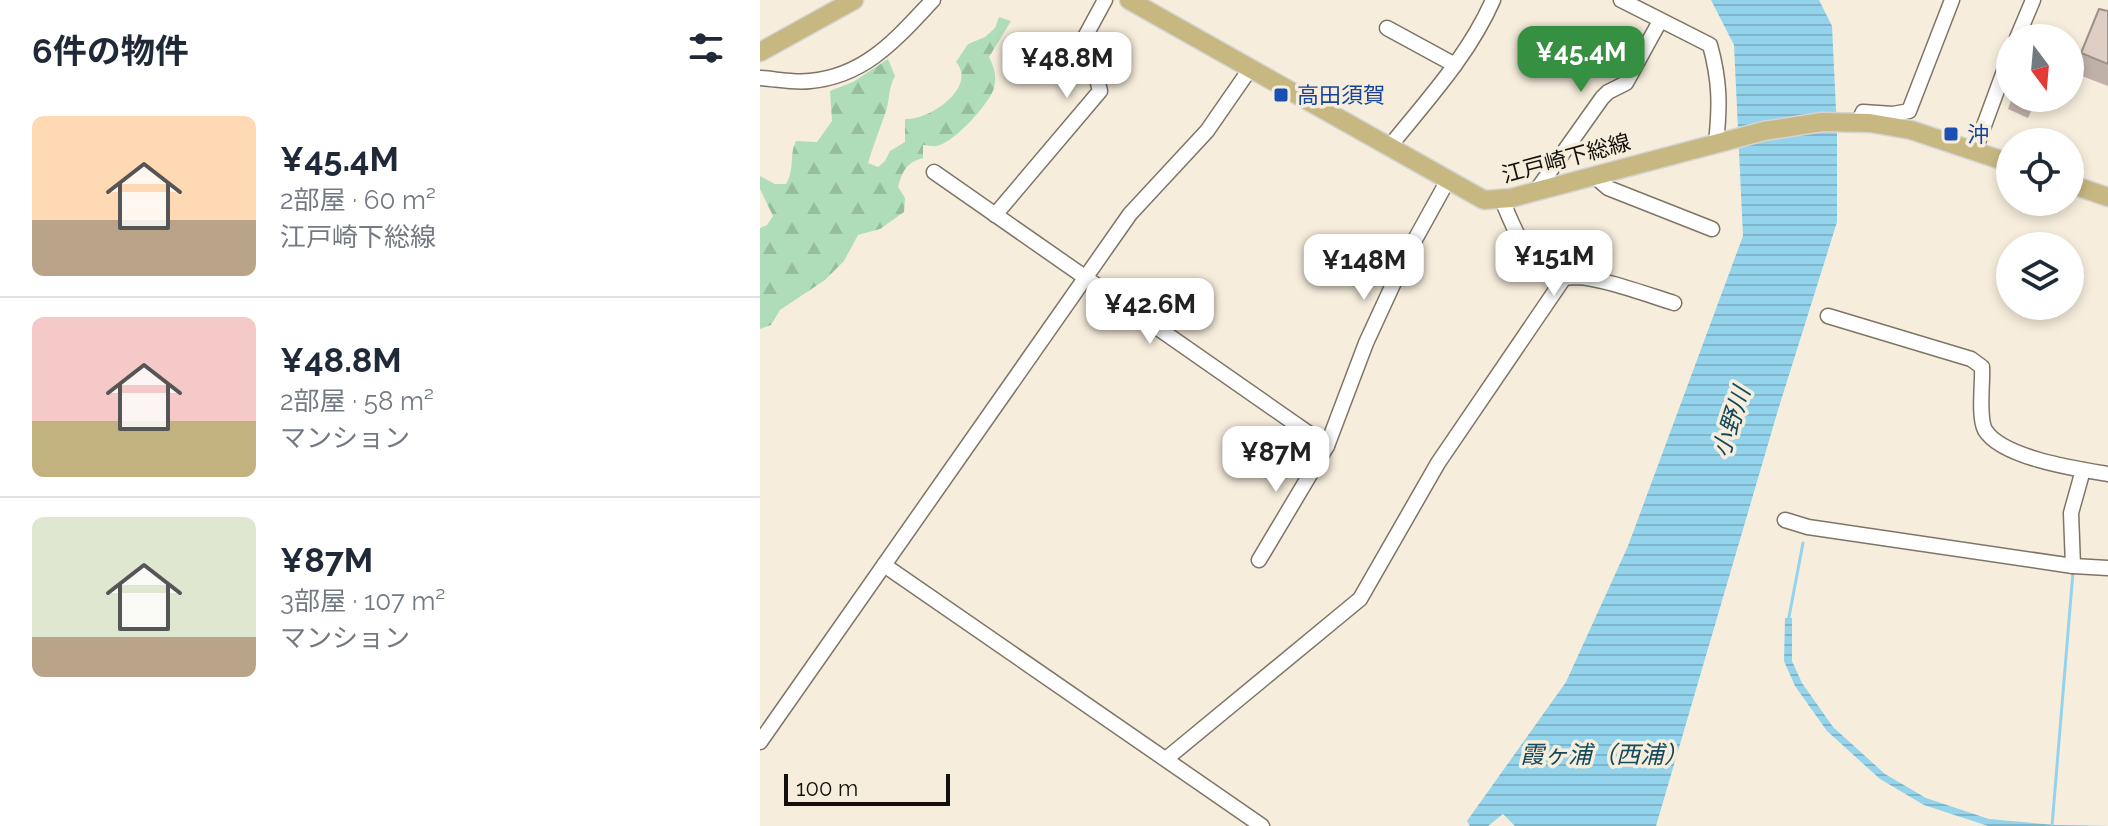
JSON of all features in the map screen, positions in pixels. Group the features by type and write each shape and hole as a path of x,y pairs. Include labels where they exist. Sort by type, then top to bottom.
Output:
{"main road":[{"path":"760,52 854,0"},
{"name":"江戸崎下総線","path":"1129,0 1484,200 1502,200 1781,127 1851,122 1911,130 1996,158"},
{"path":"2084,189 2108,197"}],"street":[{"path":"760,78 810,81 861,68 902,33 933,0"},
{"path":"995,215 1100,91 1096,75 1073,59 1105,0"},
{"path":"1390,146 1455,65 1482,24 1493,0"},
{"path":"1621,0 1710,45 1719,75 1719,142"},
{"path":"1851,122 1863,112 1893,114 1909,111 1952,0"},
{"path":"2023,24 2033,0"},
{"path":"1536,191 1602,98 1626,83 1660,21"},
{"path":"1387,28 1455,65"},
{"path":"760,742 1130,214 1207,131 1250,69"},
{"path":"1975,150 1996,93"},
{"path":"934,172 1327,446"},
{"path":"1593,175 1608,188 1712,229"},
{"path":"1259,560 1327,446 1366,343 1407,254 1448,180"},
{"path":"1502,200 1519,241 1547,273 1562,281"},
{"path":"1166,759 1360,599 1438,463 1562,281 1576,277 1674,303"},
{"path":"1828,316 1971,359 1982,367 1985,430 2013,453 2108,474"},
{"path":"2073,566 2071,513 2083,470"},
{"path":"1785,520 1808,527 2073,566 2108,568"},
{"path":"884,565 1262,826"}],"green space":[{"path":"999,17 1011,21 989,57 995,76 991,95 970,122 952,138 936,146 923,145 923,158 906,168 898,187 905,198 904,212 880,229 858,235 844,261 825,280 780,310 771,325 760,329 760,228 767,225 773,216 760,189 760,176 775,184 786,184 796,141 817,142 832,121 830,91 853,82 888,59 895,76 868,163 878,167 890,151 905,142 905,119 926,114 948,101 956,92 961,82 961,72 956,62 968,44 985,37 995,28"}],"water":[{"name":"霞ヶ浦（西浦）","path":"1711,0 1819,0 1832,26 1837,222 1778,410 1656,826 1515,826 1503,814 1488,826 1470,826 1467,821 1566,682 1628,546 1743,236 1734,45"},
{"path":"1785,618 1792,618 1792,661 1802,683 1833,727 1885,774 1926,798 1989,819 2108,826 1988,826 1924,805 1880,779 1827,731 1795,686 1784,661"}],"building":[{"path":"2099,9 2108,11 2108,64 2084,54 2084,46"}],"waterway":[{"path":"1788,622 1803,543"},
{"path":"2052,826 2073,572"}],"place":[{"name":"高田須賀","path":"1281,95"},
{"name":"沖","path":"1951,134"}],"water label":[{"name":"小野川","path":"1731,422"}]}
